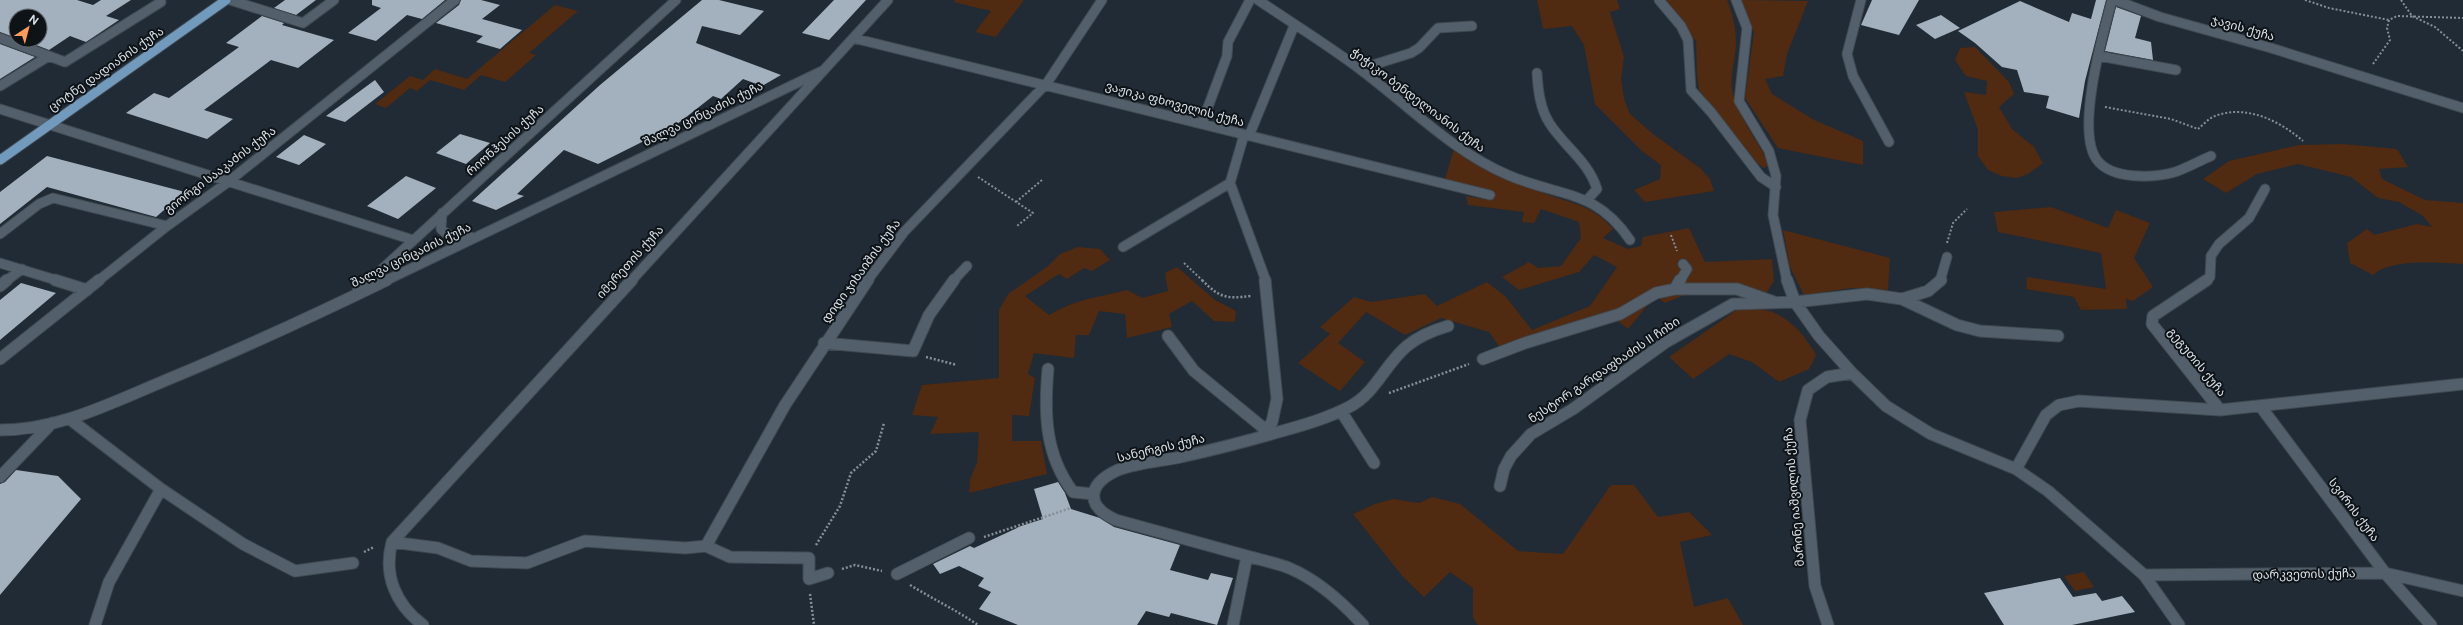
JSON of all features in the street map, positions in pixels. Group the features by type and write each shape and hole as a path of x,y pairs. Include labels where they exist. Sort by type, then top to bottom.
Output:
{"main road":[{"name":"ცოტნე დადიანის ქუჩა","path":"0,160 47,125 226,0"}],"street":[{"path":"230,0 303,23 334,0"},
{"name":"გიორგი სააკაძის ქუჩა","path":"0,359 167,226 228,182 455,0"},
{"name":"რიონჰესის ქუჩა","path":"350,298 676,0"},
{"name":"იმერეთის ქუჩა","path":"392,542 888,0"},
{"name":"დიდი ჯიხაიშის ქუჩა","path":"706,546 785,404 824,343 870,276 904,232 1047,83 1102,0"},
{"path":"1202,123 1227,56 1228,42 1250,0"},
{"name":"ჭიჭიკო ბენდელიანის ქუჩა","path":"1258,0 1294,26 1360,69 1468,156 1503,174 1587,200 1617,221 1630,240"},
{"path":"1660,0 1681,26 1688,40 1691,90 1711,112 1761,177 1776,187"},
{"path":"1736,0 1748,28 1739,101 1769,151 1776,176 1773,215 1785,275 1795,302 1819,336 1852,373 1886,406 1931,434 2016,469 2048,491 2144,575 2179,625"},
{"path":"1861,0 1847,54 1853,76 1889,142"},
{"path":"2114,0 2099,56 2090,105 2089,138 2097,160 2108,168 2127,174 2152,174 2174,172 2211,156"},
{"name":"ჯავის ქუჩა","path":"2114,0 2160,18 2365,76 2463,108"},
{"path":"0,38 65,62 161,2"},
{"path":"1123,248 1230,182 1247,136 1294,26"},
{"path":"1360,69 1411,53 1419,48 1433,31 1438,28 1472,26"},
{"name":"ვაჟიკა ფხოველის ქუჩა","path":"853,38 1047,83 1247,136 1490,195"},
{"path":"0,86 49,56"},
{"path":"2099,56 2176,70"},
{"name":"შალვა ცინცაძის ქუჩა","path":"0,430 15,430 71,420 265,339 822,71"},
{"path":"1536,73 1537,91 1550,124 1594,175 1596,189 1587,200"},
{"path":"0,109 413,240"},
{"path":"1168,336 1194,371 1264,432 1272,422 1277,399 1267,293 1251,238 1230,182"},
{"name":"გეგუთის ქუჩა","path":"2220,410 2158,334 2152,324 2153,316 2203,285 2210,276 2211,256 2219,244 2249,218 2265,189"},
{"path":"0,234 39,204 53,198 167,226"},
{"path":"442,213 441,229 445,234 454,239 480,236"},
{"path":"1902,299 1934,289 1946,275 1947,257"},
{"path":"0,263 87,290"},
{"path":"1675,289 1686,269 1683,264"},
{"path":"824,343 913,351 921,328 939,296 967,266"},
{"path":"0,286 22,269"},
{"path":"1483,359 1525,343 1620,314 1656,292 1675,289 1736,288 1760,294 1774,302"},
{"name":"ნესტორ გარდაფხაძის II ჩიხი","path":"1500,486 1504,469 1511,456 1531,434 1573,409 1642,358 1733,304 1795,302 1867,294 1902,299"},
{"path":"1902,299 1957,325 1980,331 2058,336"},
{"name":"სანერგის ქუჩა","path":"1094,497 1096,486 1106,476 1119,470 1217,449 1264,432 1314,422 1341,411 1366,396 1407,346 1431,331 1448,326"},
{"path":"1048,368 1044,411 1055,462 1060,475 1073,492 1094,497 1100,511 1124,523 1293,569 1312,580 1355,615 1363,625"},
{"name":"მარინე იაშვილის ქუჩა","path":"1828,625 1815,586 1800,420 1808,390 1827,377 1852,373"},
{"name":"გეგუთის ქუჩა","path":"2016,469 2046,415 2059,405 2078,401 2220,410 2261,407 2463,384"},
{"name":"სვირის ქუჩა","path":"2261,407 2385,573 2431,625"},
{"path":"1341,411 1374,463"},
{"path":"71,420 161,489 243,544 295,571 353,563"},
{"path":"0,477 52,423"},
{"path":"95,625 109,582 161,489"},
{"path":"897,574 969,538"},
{"path":"423,625 408,613 398,598 389,567 388,552 392,542 438,548 471,561 527,563 585,541 685,548 706,546 730,557 809,558 809,579 828,573"},
{"path":"1233,625 1246,556"},
{"name":"დარკვეთის ქუჩა","path":"2144,575 2385,573 2463,591"}],"path":[{"path":"2305,0 2329,8 2389,20 2397,16 2463,18"},
{"path":"2401,0 2412,16 2435,26 2463,51"},
{"path":"2365,76 2390,40 2387,28 2389,20"},
{"path":"2090,105 2171,119 2198,129 2215,116 2237,113 2260,115 2291,129 2303,141"},
{"path":"964,168 1033,213 1017,226"},
{"path":"1016,202 1042,180"},
{"path":"1947,237 1958,216 1967,209"},
{"path":"1184,262 1215,293 1229,299 1267,293"},
{"path":"913,351 938,362 957,366"},
{"path":"1387,394 1483,359"},
{"path":"809,558 840,506 851,473 876,451 884,423"},
{"path":"969,538 997,536 1019,525 1061,514 1094,497"},
{"path":"353,563 366,550 392,542"},
{"path":"828,573 855,565 897,574 915,590 957,610 978,625"},
{"path":"809,579 814,625"}],"shaded area":[{"path":"955,0 1024,0 996,37 975,32 991,11 953,2"},
{"path":"1537,0 1617,0 1620,9 1610,12 1624,57 1621,79 1624,99 1630,114 1653,134 1700,168 1710,179 1714,191 1645,202 1634,190 1660,179 1661,165 1642,151 1595,104 1584,45 1572,26 1543,29"},
{"path":"1665,0 1727,0 1734,22 1736,39 1732,76 1733,94 1739,111 1767,160 1768,166 1764,168 1758,164 1699,90 1696,41"},
{"path":"1742,0 1808,1 1787,54 1783,76 1765,79 1772,94 1814,120 1863,141 1863,165 1778,148 1745,98 1754,32"},
{"path":"555,5 578,11 529,53 536,55 505,82 481,75 464,90 430,80 417,91 410,88 386,108 375,104 410,76 423,80 435,69 467,79"},
{"path":"1975,47 2009,82 2014,94 1999,107 2012,129 2034,147 2043,163 2028,174 2017,178 2002,176 1988,170 1978,156 1978,130 1964,92 1986,95 1987,81 1966,76 1955,60 1960,48"},
{"path":"2343,144 2397,149 2408,167 2379,169 2382,179 2425,200 2463,203 2463,264 2403,264 2391,266 2373,275 2350,263 2347,243 2367,229 2374,235 2417,224 2432,227 2423,216 2399,202 2378,198 2351,177 2298,164 2257,174 2226,193 2203,179 2229,161 2299,145"},
{"path":"1454,149 1475,163 1496,174 1588,209 1605,220 1613,229 1603,238 1628,249 1641,246 1643,237 1689,228 1705,262 1772,259 1774,281 1767,292 1687,294 1665,303 1655,296 1628,329 1614,318 1506,356 1489,332 1441,318 1405,335 1366,312 1338,343 1365,362 1340,391 1298,363 1330,334 1320,327 1354,297 1371,302 1425,294 1437,306 1487,282 1506,297 1532,330 1590,306 1617,267 1594,255 1579,272 1519,290 1502,277 1529,262 1538,268 1561,266 1581,238 1579,222 1541,209 1534,223 1522,222 1524,212 1468,205 1466,196 1489,200 1490,191 1445,179"},
{"path":"2051,207 2108,228 2116,210 2150,223 2134,258 2153,287 2133,301 2126,299 2127,309 2081,310 2074,297 2026,289 2027,277 2106,289 2101,253 1998,232 1994,212"},
{"path":"1783,230 1890,258 1888,290 1851,288 1804,295 1790,267"},
{"path":"1078,247 1100,249 1110,260 1092,271 1084,268 1067,279 1059,274 1025,296 1049,315 1077,302 1127,290 1142,298 1168,291 1165,273 1177,267 1215,300 1236,311 1235,322 1214,321 1192,301 1169,314 1172,327 1127,338 1125,314 1099,311 1089,335 1076,335 1074,358 1034,353 1028,374 1035,378 1029,416 1012,415 1012,441 1041,441 1047,474 969,493 970,479 977,463 979,432 930,434 938,417 912,415 922,385 999,378 999,310 1008,294 1048,266 1060,254"},
{"path":"1738,309 1768,311 1779,315 1792,324 1808,342 1816,355 1809,369 1779,382 1752,362 1729,354 1693,379 1669,357"},
{"path":"1611,485 1634,485 1658,517 1689,512 1712,535 1680,542 1694,607 1728,598 1743,625 1478,625 1473,618 1473,588 1450,572 1424,597 1403,577 1353,514 1375,504 1393,499 1419,503 1432,497 1460,504 1518,551 1563,554"},
{"path":"2084,572 2094,587 2075,591 2064,576"}],"building":[{"path":"0,0 77,0 93,5 101,0 131,0 106,16 119,20 86,42 70,36 49,50 44,48 48,48 48,8 8,8 8,35 0,32"},
{"path":"285,0 316,0 296,15 274,8"},
{"path":"372,0 445,0 422,19 407,15 376,41 348,33 381,8 372,5"},
{"path":"461,0 481,0 500,5 482,19 522,30 500,49 476,42 483,36 436,23 459,5"},
{"path":"702,0 719,0 764,11 740,35 702,26 696,43 781,75 762,86 743,79 721,99 713,96 676,125 598,164 564,150 517,194 524,196 496,210 472,201 600,85"},
{"path":"834,0 866,0 829,40 802,33"},
{"path":"1872,0 1919,0 1899,35 1861,25"},
{"path":"2096,0 2106,0 2085,81 2079,118 2046,108 2049,96 2024,92 2017,70 2002,67 1975,43 1958,31 2020,1 2069,22 2072,13 2091,19"},
{"path":"2116,7 2141,16 2135,38 2151,42 2153,60 2105,51"},
{"path":"1941,15 1960,28 1935,39 1916,25"},
{"path":"262,16 284,23 282,25 334,40 298,68 271,60 204,110 233,119 207,139 126,113 154,93 169,98 239,47 226,43"},
{"path":"0,44 35,57 0,79"},
{"path":"375,80 384,92 345,122 326,116"},
{"path":"460,134 490,143 466,164 436,153"},
{"path":"304,135 326,144 299,165 276,157"},
{"path":"47,156 185,192 156,217 47,187 0,224 0,192"},
{"path":"406,176 436,188 398,219 367,206"},
{"path":"21,283 56,293 0,340 0,300"},
{"path":"16,470 58,476 81,499 0,595 0,484 5,482"},
{"path":"1058,482 1065,493 1071,509 1100,518 1114,527 1180,545 1170,570 1208,580 1211,573 1233,578 1217,625 1171,613 1169,617 1146,611 1137,625 1018,625 979,609 991,592 978,586 984,578 959,566 940,574 933,564 970,546 974,548 1021,526 1043,519 1034,489"},
{"path":"2060,578 2073,597 2096,593 2102,601 2122,596 2135,612 2072,625 2004,625 1984,593"}]}
